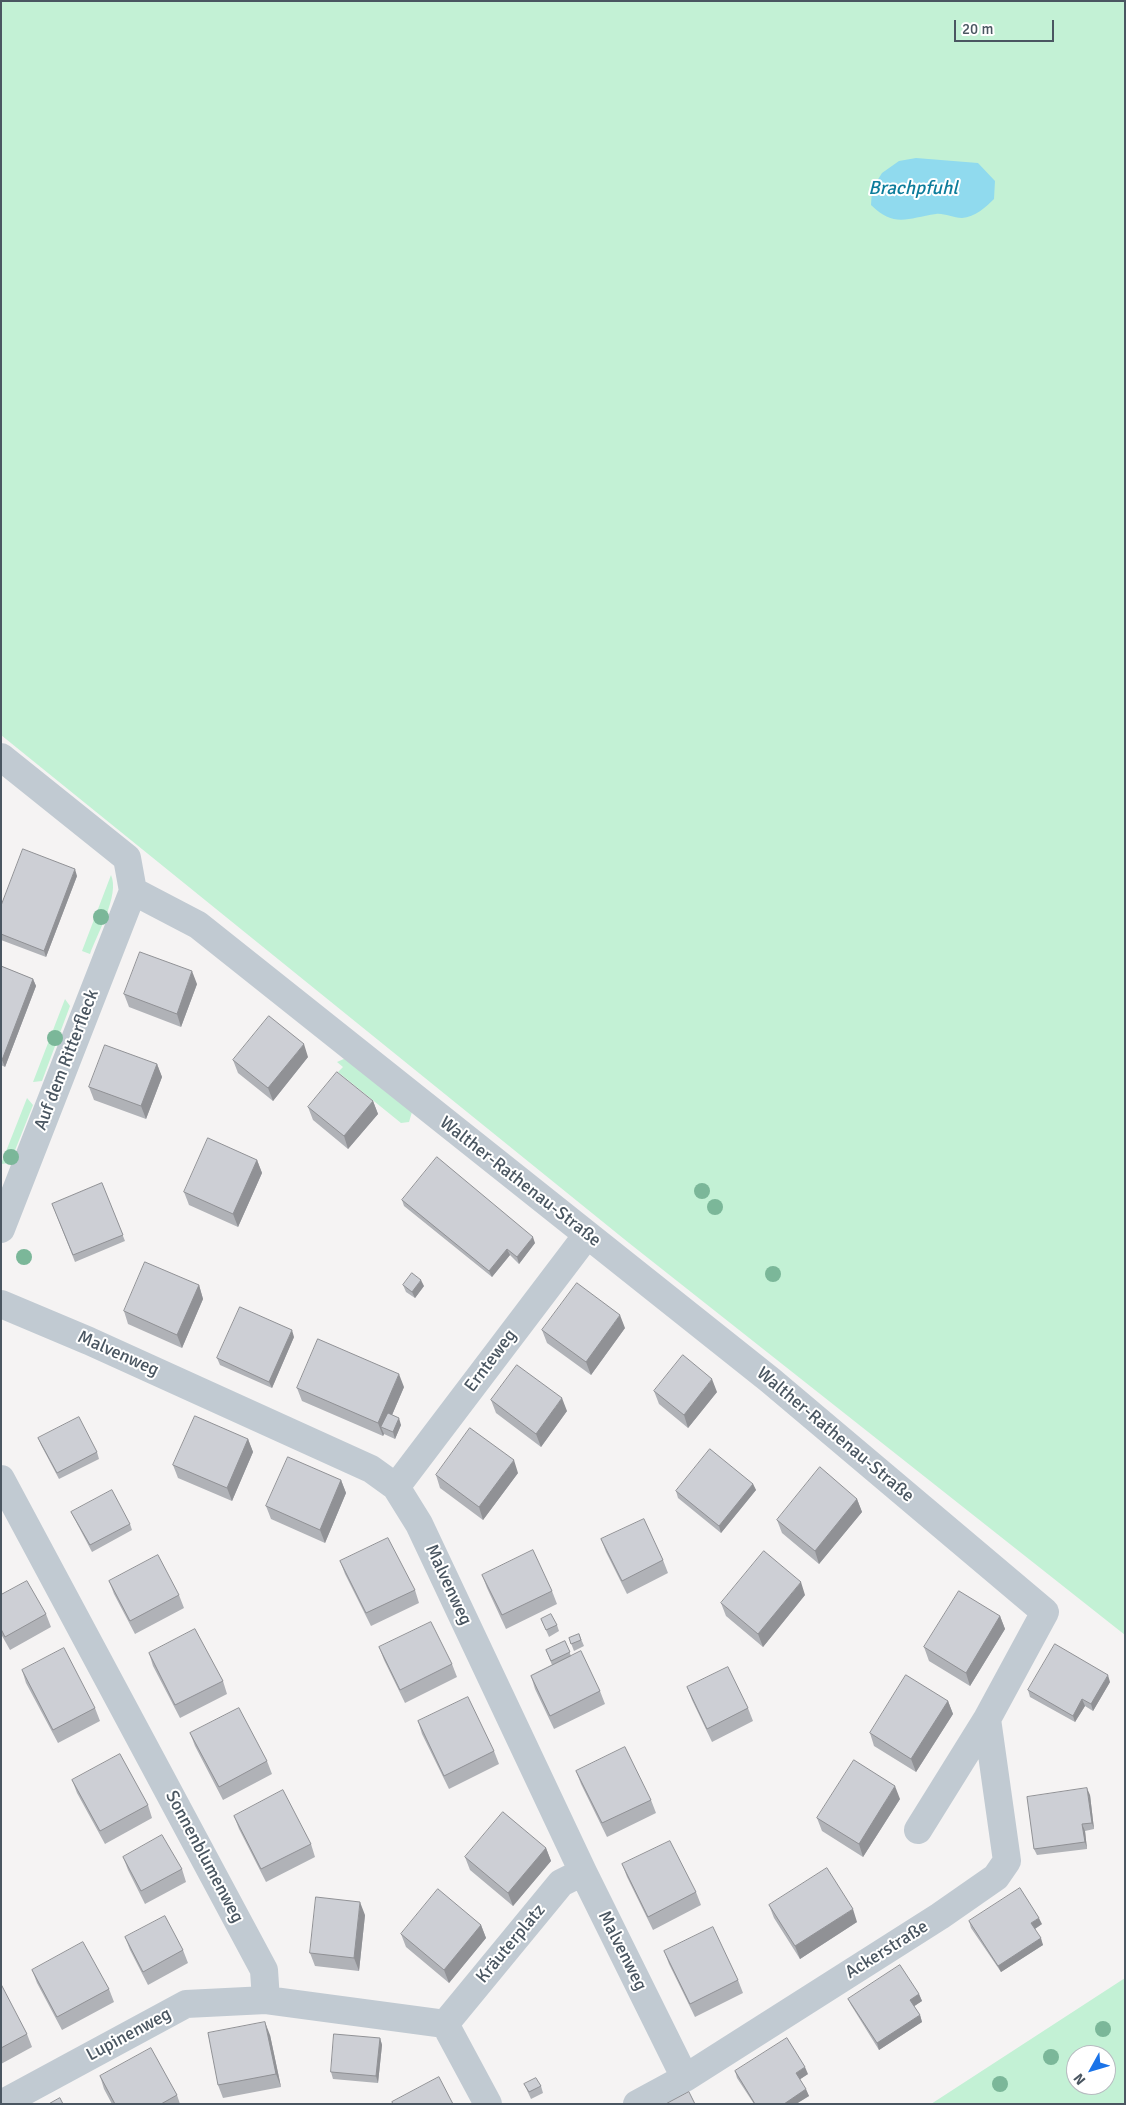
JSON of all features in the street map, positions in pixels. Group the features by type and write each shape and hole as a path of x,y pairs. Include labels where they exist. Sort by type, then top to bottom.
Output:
{"street":[{"path":"1,757 126,858 133,891"},
{"name":"Auf dem Ritterfleck","path":"1,1229 133,891"},
{"name":"Walther-Rathenau-Straße","path":"133,891 198,925 770,1380 1045,1612 987,1719"},
{"name":"Ernteweg","path":"396,1486 587,1235"},
{"name":"Malvenweg","path":"1,1304 89,1340 362,1465 396,1486 419,1524 583,1872 685,2078"},
{"name":"Sonnenblumenweg","path":"1,1480 264,1970 266,2000"},
{"path":"918,1830 987,1719"},
{"name":"Ackerstraße","path":"636,2104 685,2078 940,1916 996,1877 1008,1861 987,1719"},
{"name":"Kräuterplatz","path":"445,2024 561,1883 583,1872"},
{"path":"266,2000 445,2024 488,2104"},
{"name":"Lupinenweg","path":"1,2104 186,2004 266,2000"}],"green space":[{"path":"1,1 1125,1 1125,1635 629,1243 1,735"},
{"path":"111,875 113,883 110,904 90,954 82,951"},
{"path":"65,999 70,1006 42,1081 33,1082"},
{"path":"346,1058 412,1112 409,1122 401,1123 338,1072 343,1067 337,1062"},
{"path":"27,1098 33,1105 10,1163 1,1164"},
{"path":"1125,1978 1125,2104 931,2104"}],"water":[{"name":"Brachpfuhl","path":"916,158 978,163 995,181 994,199 980,211 962,218 939,214 902,220 887,217 871,205 872,189 882,173 899,161"}],"building":[{"path":"23,849 75,869 44,951 1,934 1,906"},
{"path":"140,952 192,971 177,1014 124,994"},
{"path":"1,966 33,979 2,1060 1,1059"},
{"path":"269,1016 304,1044 268,1088 233,1060"},
{"path":"105,1045 157,1064 141,1106 89,1087"},
{"path":"337,1072 373,1101 344,1136 308,1107"},
{"path":"208,1138 257,1160 233,1214 184,1192"},
{"path":"437,1157 533,1237 517,1257 507,1249 489,1271 402,1200"},
{"path":"102,1183 123,1235 73,1255 52,1204"},
{"path":"145,1262 199,1285 177,1335 124,1311"},
{"path":"412,1273 421,1280 412,1292 403,1285"},
{"path":"577,1283 620,1315 586,1362 542,1330"},
{"path":"240,1307 292,1330 269,1382 217,1358"},
{"path":"318,1339 399,1374 378,1423 297,1388"},
{"path":"683,1355 712,1379 684,1415 654,1391"},
{"path":"517,1365 562,1398 536,1434 491,1400"},
{"path":"388,1413 399,1418 393,1432 381,1427"},
{"path":"195,1416 248,1439 227,1488 173,1465"},
{"path":"79,1417 97,1452 57,1473 38,1438"},
{"path":"470,1428 514,1460 479,1507 436,1475"},
{"path":"710,1449 753,1484 719,1526 676,1491"},
{"path":"288,1457 341,1480 320,1530 266,1506"},
{"path":"820,1467 857,1499 815,1551 777,1520"},
{"path":"112,1490 130,1524 90,1545 71,1512"},
{"path":"644,1519 663,1560 622,1581 601,1539"},
{"path":"388,1538 415,1590 366,1613 340,1561"},
{"path":"533,1550 552,1591 502,1615 482,1575"},
{"path":"764,1551 801,1582 758,1634 721,1603"},
{"path":"158,1555 179,1595 130,1621 109,1581"},
{"path":"27,1581 46,1614 5,1637 1,1629 1,1595"},
{"path":"959,1591 1000,1616 966,1673 924,1647"},
{"path":"551,1614 557,1625 546,1630 541,1619"},
{"path":"431,1622 452,1664 400,1690 379,1647"},
{"path":"195,1629 223,1681 175,1705 149,1653"},
{"path":"579,1634 581,1640 571,1644 569,1638"},
{"path":"565,1641 570,1652 551,1661 546,1650"},
{"path":"1055,1644 1108,1675 1091,1704 1082,1699 1073,1716 1028,1690"},
{"path":"64,1648 95,1708 53,1730 22,1670"},
{"path":"581,1651 600,1691 550,1716 531,1676"},
{"path":"728,1667 748,1708 707,1729 687,1687"},
{"path":"906,1675 948,1701 911,1759 870,1733"},
{"path":"468,1697 494,1751 444,1776 418,1721"},
{"path":"239,1708 267,1761 219,1787 190,1733"},
{"path":"625,1747 651,1800 602,1823 576,1771"},
{"path":"120,1754 148,1805 100,1831 72,1780"},
{"path":"854,1760 895,1786 859,1844 817,1818"},
{"path":"1087,1788 1092,1823 1082,1824 1085,1842 1034,1849 1027,1797"},
{"path":"283,1790 311,1844 261,1869 234,1816"},
{"path":"503,1812 546,1848 508,1893 465,1857"},
{"path":"162,1835 182,1869 141,1891 123,1857"},
{"path":"670,1841 696,1892 648,1917 622,1864"},
{"path":"827,1868 853,1909 795,1946 769,1905"},
{"path":"1020,1888 1039,1918 1031,1923 1041,1938 998,1966 969,1921"},
{"path":"438,1889 481,1925 444,1970 401,1934"},
{"path":"316,1897 360,1902 354,1958 310,1953"},
{"path":"165,1916 183,1950 143,1972 125,1937"},
{"path":"713,1927 738,1980 690,2004 664,1951"},
{"path":"83,1942 109,1989 57,2017 32,1970"},
{"path":"900,1965 919,1994 910,2000 920,2015 877,2043 848,1999"},
{"path":"1,1987 27,2034 1,2048"},
{"path":"265,2022 276,2074 218,2085 208,2033"},
{"path":"334,2034 380,2038 376,2076 331,2072"},
{"path":"787,2038 805,2067 796,2073 806,2089 784,2104 755,2104 735,2071"},
{"path":"151,2048 177,2095 161,2104 115,2104 100,2076"},
{"path":"439,2077 453,2104 393,2104 392,2102"},
{"path":"536,2078 541,2086 529,2092 524,2084"},
{"path":"689,2092 695,2104 666,2104"},
{"path":"60,2098 63,2104 49,2104"}]}
